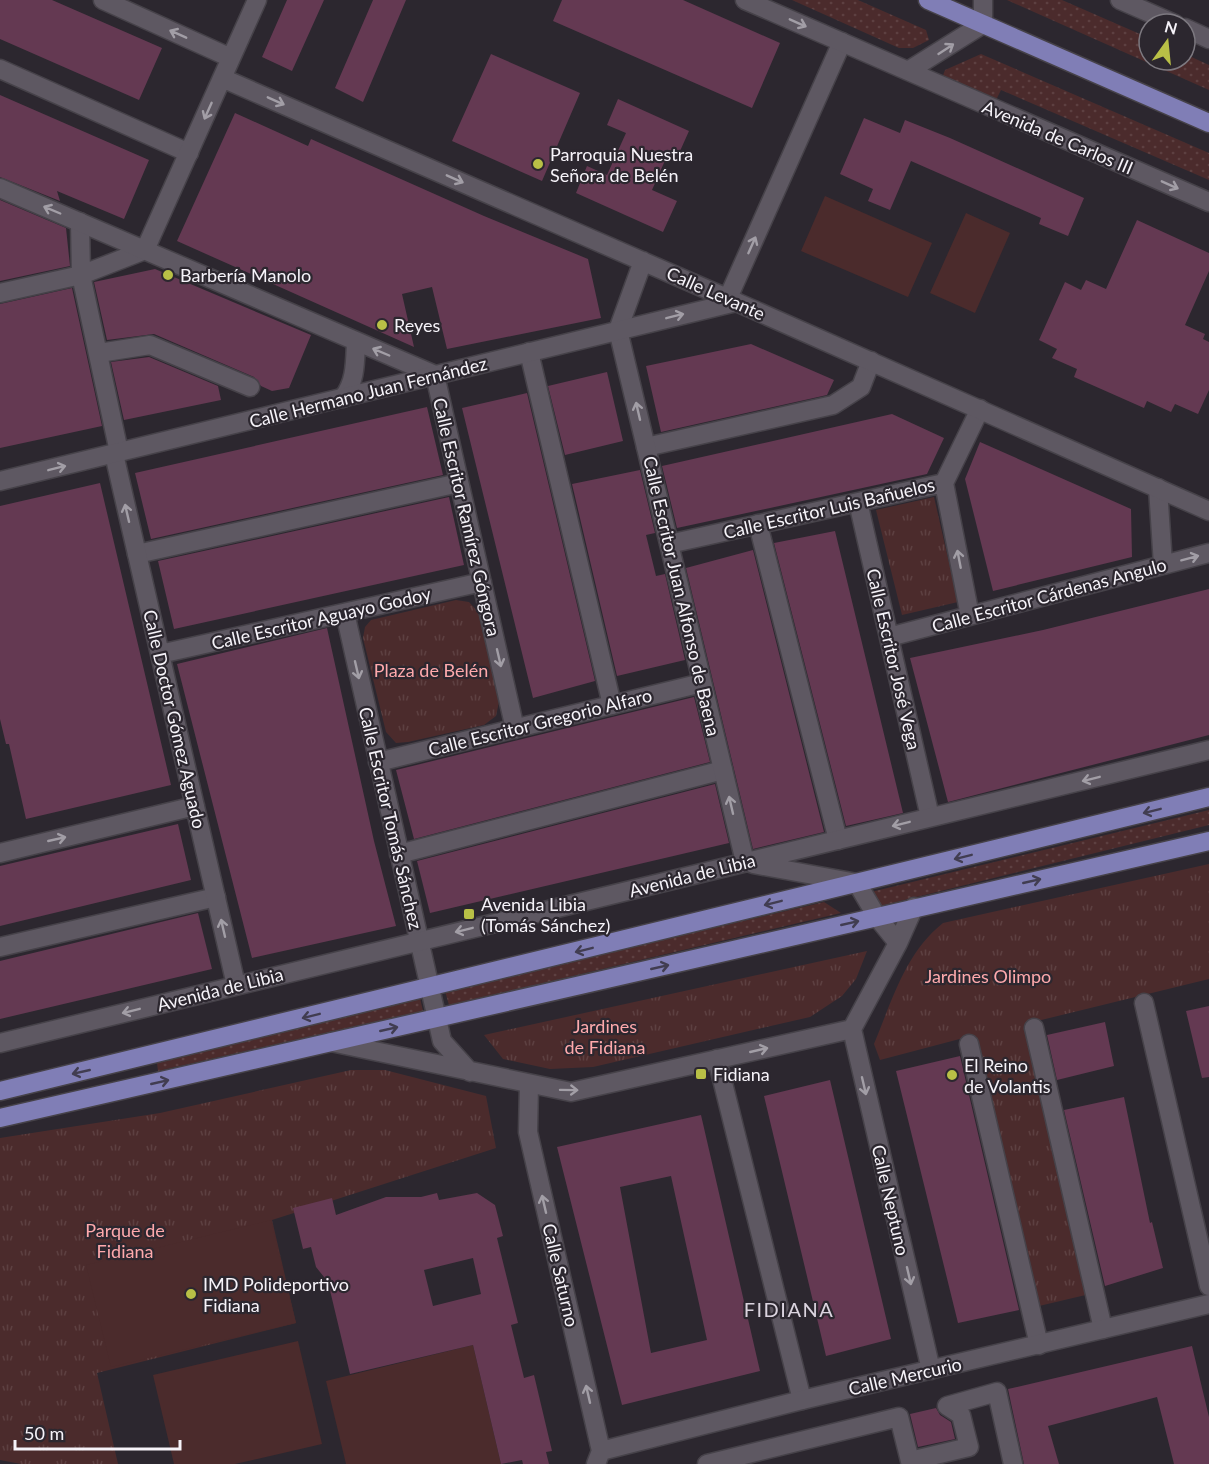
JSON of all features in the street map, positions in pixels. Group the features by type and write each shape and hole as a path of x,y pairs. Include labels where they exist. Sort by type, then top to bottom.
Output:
{"main road":[{"path":"928,0 1209,123"},
{"path":"0,1091 1209,797"},
{"path":"0,1118 1209,841"}],"street":[{"path":"103,0 231,58"},
{"path":"0,293 81,275 144,250 257,0"},
{"name":"Avenida de Carlos III","path":"744,0 1209,202"},
{"path":"908,71 983,24 983,0"},
{"path":"1120,0 1148,12"},
{"path":"732,300 842,42"},
{"path":"0,69 189,153"},
{"name":"Calle Levante","path":"222,78 1209,511"},
{"path":"0,188 435,375"},
{"name":"Calle Doctor Gómez Aguado","path":"80,222 81,275 99,353 137,554 236,985"},
{"path":"618,330 643,261"},
{"name":"Calle Hermano Juan Fernández","path":"0,481 732,300"},
{"name":"Calle Escritor Juan Alfonso de Baena","path":"618,330 745,862"},
{"path":"343,398 350,387 355,371 356,341"},
{"path":"99,353 150,345 250,387"},
{"path":"529,352 612,705"},
{"path":"646,447 833,405 861,387 871,361"},
{"name":"Calle Escritor Ramírez Góngora","path":"435,375 515,729"},
{"name":"Calle Escritor Luis Bañuelos","path":"669,544 944,483 980,410"},
{"path":"137,554 459,483"},
{"path":"944,483 970,616"},
{"path":"1158,488 1163,565"},
{"name":"Calle Escritor José Vega","path":"858,502 930,817"},
{"path":"758,524 837,840"},
{"name":"Calle Escritor Cárdenas Angulo","path":"889,637 1209,553"},
{"name":"Calle Escritor Aguayo Godoy","path":"160,654 482,582"},
{"name":"Calle Escritor Tomás Sánchez","path":"345,613 429,987"},
{"name":"Calle Escritor Gregorio Alfaro","path":"378,762 702,683"},
{"name":"Avenida de Libia","path":"0,1043 1209,750"},
{"path":"399,854 723,771"},
{"path":"1,847 195,806"},
{"path":"745,862 857,883 877,917 898,943"},
{"path":"0,947 216,897"},
{"path":"332,1042 571,1092 852,1029 898,943 914,907"},
{"path":"429,987 442,1041 470,1072"},
{"path":"1144,1003 1209,1286"},
{"path":"1034,1028 1103,1329"},
{"name":"Calle Neptuno","path":"852,1029 931,1370"},
{"path":"969,1044 1039,1345"},
{"path":"717,1059 802,1400"},
{"name":"Calle Saturno","path":"529,1084 528,1132 598,1457"},
{"name":"Calle Mercurio","path":"598,1457 802,1400 1209,1304"},
{"path":"707,1464 899,1417 910,1461 969,1447 961,1415 947,1406 997,1392 1013,1464"}],"green space":[{"path":"792,0 858,0 926,30 929,40 913,48 899,48"},
{"path":"1007,0 1062,0 1137,33 1137,58"},
{"path":"981,54 1209,153 1209,180 1001,90 994,104 942,78 945,70"},
{"path":"1197,60 1209,65 1209,90 1169,72 1197,72"},
{"path":"825,196 932,243 908,297 801,251"},
{"path":"966,213 1010,233 975,313 930,293"},
{"path":"934,497 958,602 902,615 876,510"},
{"name":"Plaza de Belén","path":"456,600 469,602 478,612 499,702 496,716 484,725 396,743 386,732 363,638 365,627 371,620"},
{"path":"1209,810 1209,825 876,907 871,892"},
{"name":"Jardines Olimpo","path":"1209,864 1209,979 1029,1023 1094,1293 1039,1306 971,1036 880,1060 874,1044 909,963 930,935 943,923"},
{"path":"824,902 841,913 449,1005 445,991"},
{"name":"Jardines de Fidiana","path":"867,951 856,979 842,996 810,1017 593,1067 550,1069 503,1059 484,1035"},
{"path":"420,998 423,1011 158,1071 157,1063"},
{"name":"Parque de Fidiana","path":"351,1070 385,1070 486,1096 496,1148 272,1220 296,1323 97,1373 118,1464 21,1464 0,1460 0,1138 160,1113"},
{"name":"IMD Polideportivo Fidiana","path":"271,1220 296,1323 111,1367 86,1265"},
{"path":"298,1341 322,1444 235,1464 174,1464 153,1375"},
{"path":"473,1345 501,1464 346,1464 326,1381"}],"building":[{"path":"0,0 52,0 162,48 139,100 0,39"},
{"path":"287,0 324,0 292,71 262,57"},
{"path":"373,0 406,0 363,102 335,88"},
{"path":"562,0 683,0 780,43 752,108 553,21"},
{"path":"491,54 580,93 542,181 452,141"},
{"path":"0,95 149,160 124,219 57,191 60,201 0,177"},
{"path":"618,99 689,131 676,160 667,156 652,190 677,201 663,232 576,193 587,166 607,175 626,133 607,125"},
{"path":"235,113 308,146 311,139 484,216 588,259 601,318 447,349 432,287 402,294 414,347 177,241"},
{"path":"864,118 900,133 905,120 1084,198 1068,236 1039,224 1041,218 911,161 890,210 868,201 873,189 840,174"},
{"path":"0,200 66,228 70,266 0,281"},
{"path":"1137,220 1209,253 1209,271 1185,325 1205,334 1203,339 1209,342 1209,390 1198,414 1175,404 1171,412 1147,401 1144,408 1074,377 1077,369 1052,358 1057,349 1039,340 1065,282 1081,290 1086,280 1106,289"},
{"path":"155,269 311,335 289,388 272,391 261,386 254,377 154,334 107,340 94,282"},
{"path":"72,288 102,426 0,448 0,304"},
{"path":"751,344 834,380 827,395 661,432 646,366"},
{"path":"149,357 218,386 221,400 124,420 111,362"},
{"path":"607,372 623,441 565,455 548,386"},
{"path":"527,393 595,681 533,698 462,408"},
{"path":"427,407 443,475 151,539 135,473"},
{"path":"892,414 944,438 927,474 677,528 662,466"},
{"path":"980,442 1131,509 1132,557 993,591 965,479"},
{"path":"640,470 655,533 646,535 656,576 665,574 685,660 617,676 572,484"},
{"path":"100,483 171,785 26,819 9,744 6,744 0,719 0,506"},
{"path":"449,497 464,565 174,629 158,561"},
{"path":"835,531 903,813 846,826 774,543"},
{"path":"753,550 824,832 753,849 686,568"},
{"path":"1209,589 1209,735 948,802 910,658 1043,630"},
{"path":"327,628 374,841 396,926 252,958 177,664"},
{"path":"694,697 710,762 414,839 396,770"},
{"path":"715,784 729,843 430,913 417,861"},
{"path":"178,824 191,880 0,926 0,866"},
{"path":"198,913 212,969 0,1019 0,961"},
{"path":"1209,1006 1209,1077 1202,1078 1186,1011"},
{"path":"1105,1022 1114,1066 1057,1080 1047,1035"},
{"path":"960,1056 1019,1310 958,1323 896,1071"},
{"path":"830,1080 891,1339 826,1356 764,1096"},
{"path":"1124,1097 1150,1223 1152,1222 1163,1268 1105,1286 1064,1110"},
{"path":"701,1115 760,1371 622,1405 557,1147","holes":["671,1176 707,1340 651,1353 620,1187"]},
{"path":"437,1193 439,1200 477,1193 495,1205 503,1236 497,1238 518,1323 511,1325 524,1378 534,1375 552,1451 546,1452 549,1464 523,1464 522,1460 501,1464 473,1345 350,1374 328,1282 316,1267 311,1247 303,1249 293,1208 332,1198 336,1215 386,1197 421,1197","holes":["473,1258 481,1294 433,1306 424,1270"]},
{"path":"1192,1346 1209,1417 1209,1464 1174,1464 1157,1397 1048,1426 1059,1464 1024,1464 1008,1389"},
{"path":"936,1408 940,1415 951,1422 955,1439 918,1447 910,1414"}],"place":[{"name":"Parroquia Nuestra Señora de Belén","path":"538,164"},
{"name":"Barbería Manolo","path":"168,275"},
{"name":"Reyes","path":"382,325"},
{"name":"Avenida Libia (Tomás Sánchez)","path":"469,914"},
{"name":"Fidiana","path":"701,1074"},
{"name":"El Reino de Volantis","path":"952,1075"},
{"name":"IMD Polideportivo Fidiana","path":"191,1294"}],"district":[{"name":"FIDIANA","path":"789,1309"}]}
